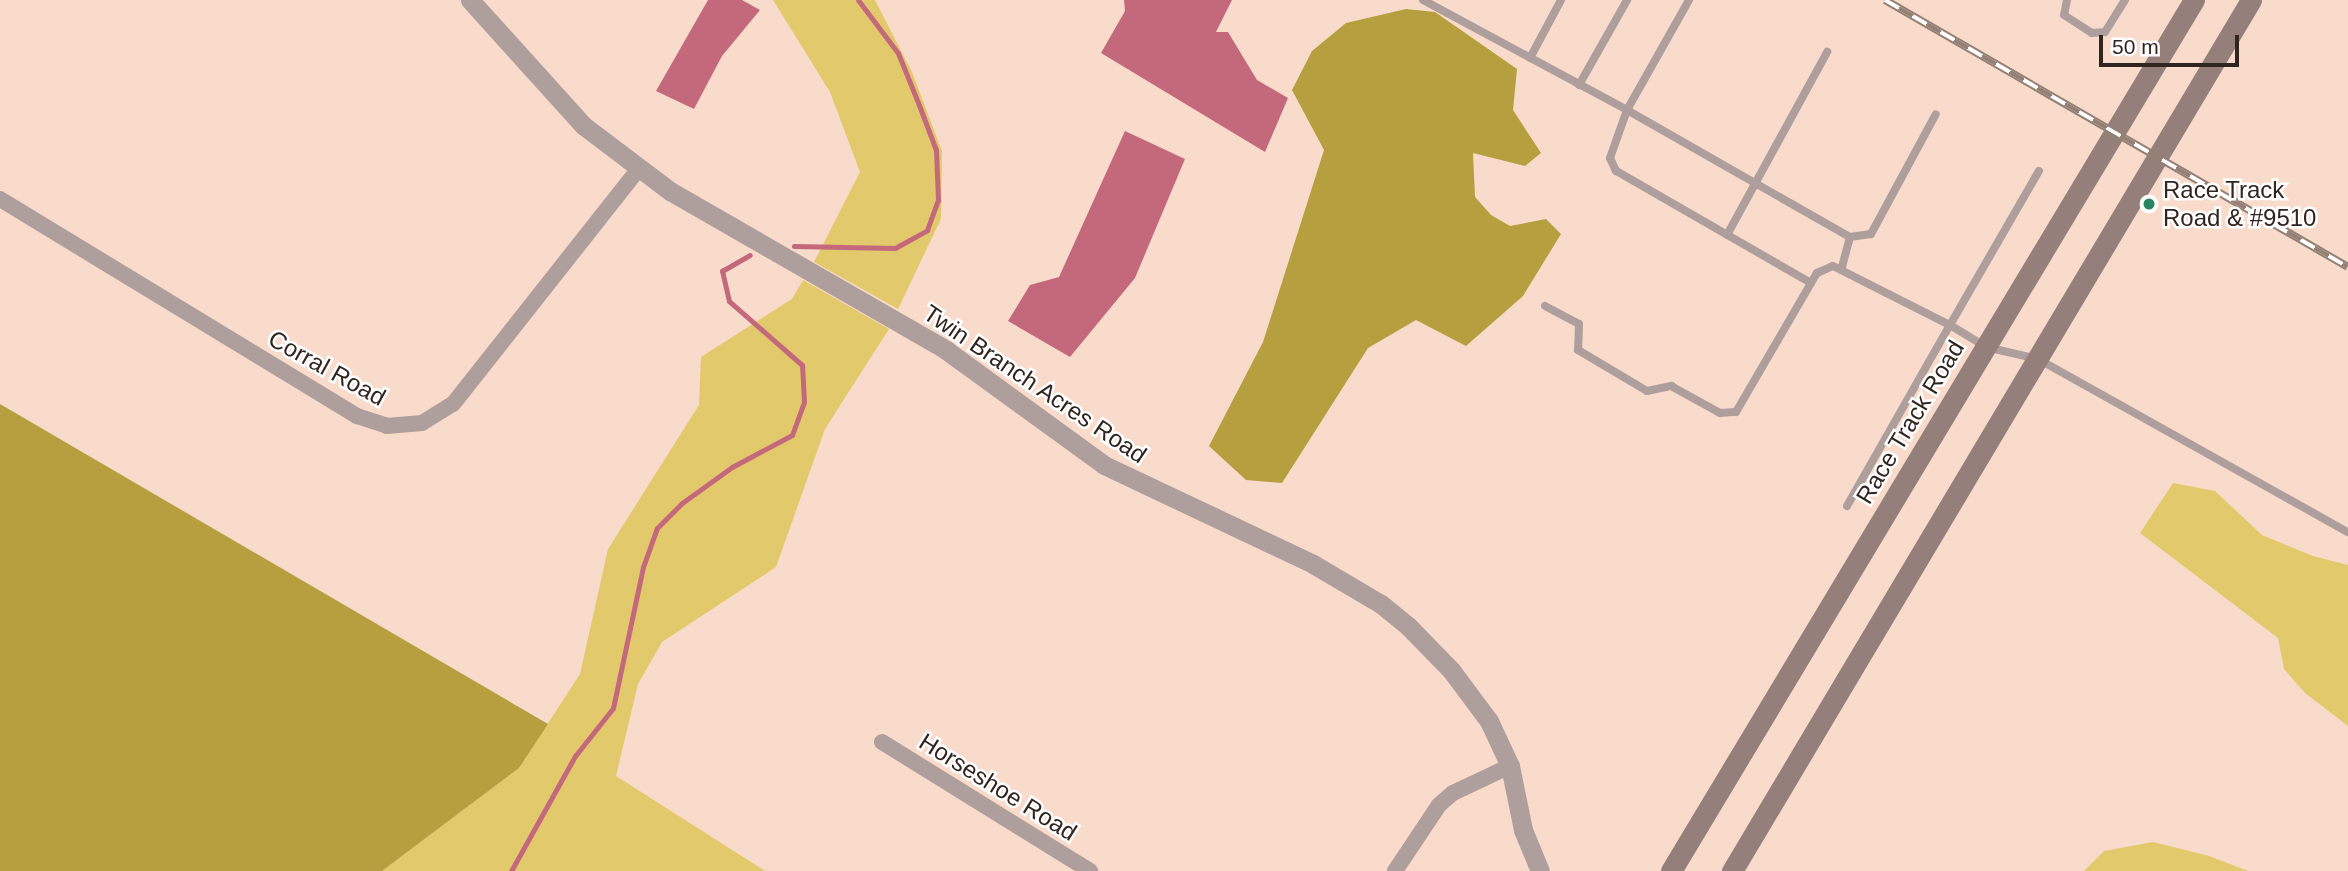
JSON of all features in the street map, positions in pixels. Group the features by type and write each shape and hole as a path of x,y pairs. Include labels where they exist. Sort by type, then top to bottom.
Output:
{"main road":[{"name":"Race Track Road","path":"1671,871 2194,0"},
{"path":"1732,871 2251,0"}],"street":[{"name":"Twin Branch Acres Road","path":"470,0 561,103 638,170 946,349 1104,465 1313,564 1381,604 1430,648 1473,696 1510,766 1523,830 1539,871"},
{"name":"Corral Road","path":"0,200 357,416 387,426 422,423 453,404 638,170"},
{"name":"Horseshoe Road","path":"882,742 1090,871"},
{"path":"1395,871 1439,805 1469,784 1510,766"}],"lane":[{"path":"1423,0 1626,110 1850,237 1871,234 1936,114"},
{"path":"1530,58 1561,0"},
{"path":"1579,85 1627,0"},
{"path":"1689,0 1626,110 1610,158 1616,171 1811,283"},
{"path":"2067,0 2064,15 2092,33 2105,32 2125,0"},
{"path":"1727,235 1827,52"},
{"path":"1847,506 2039,171"},
{"path":"1841,270 1850,237"},
{"path":"1545,306 1579,324 1578,350 1647,391 1671,386 1720,413 1736,412 1816,273 1833,266 1950,325 1986,347 2038,359 2348,533"}],"shaded area":[{"path":"708,0 742,0 760,10 722,56 694,109 656,91"},
{"path":"773,0 875,0 912,72 942,151 941,219 898,309 814,262 860,172 830,92"},
{"path":"1124,0 1232,0 1216,32 1228,32 1257,80 1288,98 1265,152 1101,53 1125,11"},
{"path":"1406,9 1435,12 1517,69 1513,110 1541,153 1525,166 1473,153 1475,197 1491,215 1510,226 1546,219 1561,234 1523,296 1466,346 1416,320 1368,348 1282,483 1246,480 1209,446 1263,342 1324,150 1292,90 1312,51 1346,23"},
{"path":"1125,131 1185,159 1135,278 1070,357 1008,321 1030,285 1059,277"},
{"path":"803,280 889,329 825,429 776,567 662,642 638,684 616,776 765,871 382,871 519,768 580,674 608,549 699,405 701,357 792,299"},
{"path":"0,404 548,724 519,768 382,871 0,871"},
{"path":"2173,483 2215,491 2262,535 2313,556 2348,565 2348,726 2305,693 2284,669 2278,638 2140,533"},
{"path":"2153,842 2209,856 2248,871 2084,871 2104,851"}],"waterway":[{"path":"794,246 895,248 927,230 938,200 936,150 919,105 898,53 858,0"},
{"path":"511,871 575,756 613,708 643,567 657,528 682,503 732,467 792,435 804,402 802,365 729,301 722,271 750,255"}],"railway":[{"path":"1885,0 2348,267"}],"place":[{"name":"Race Track Road & #9510","path":"2149,204"}]}
